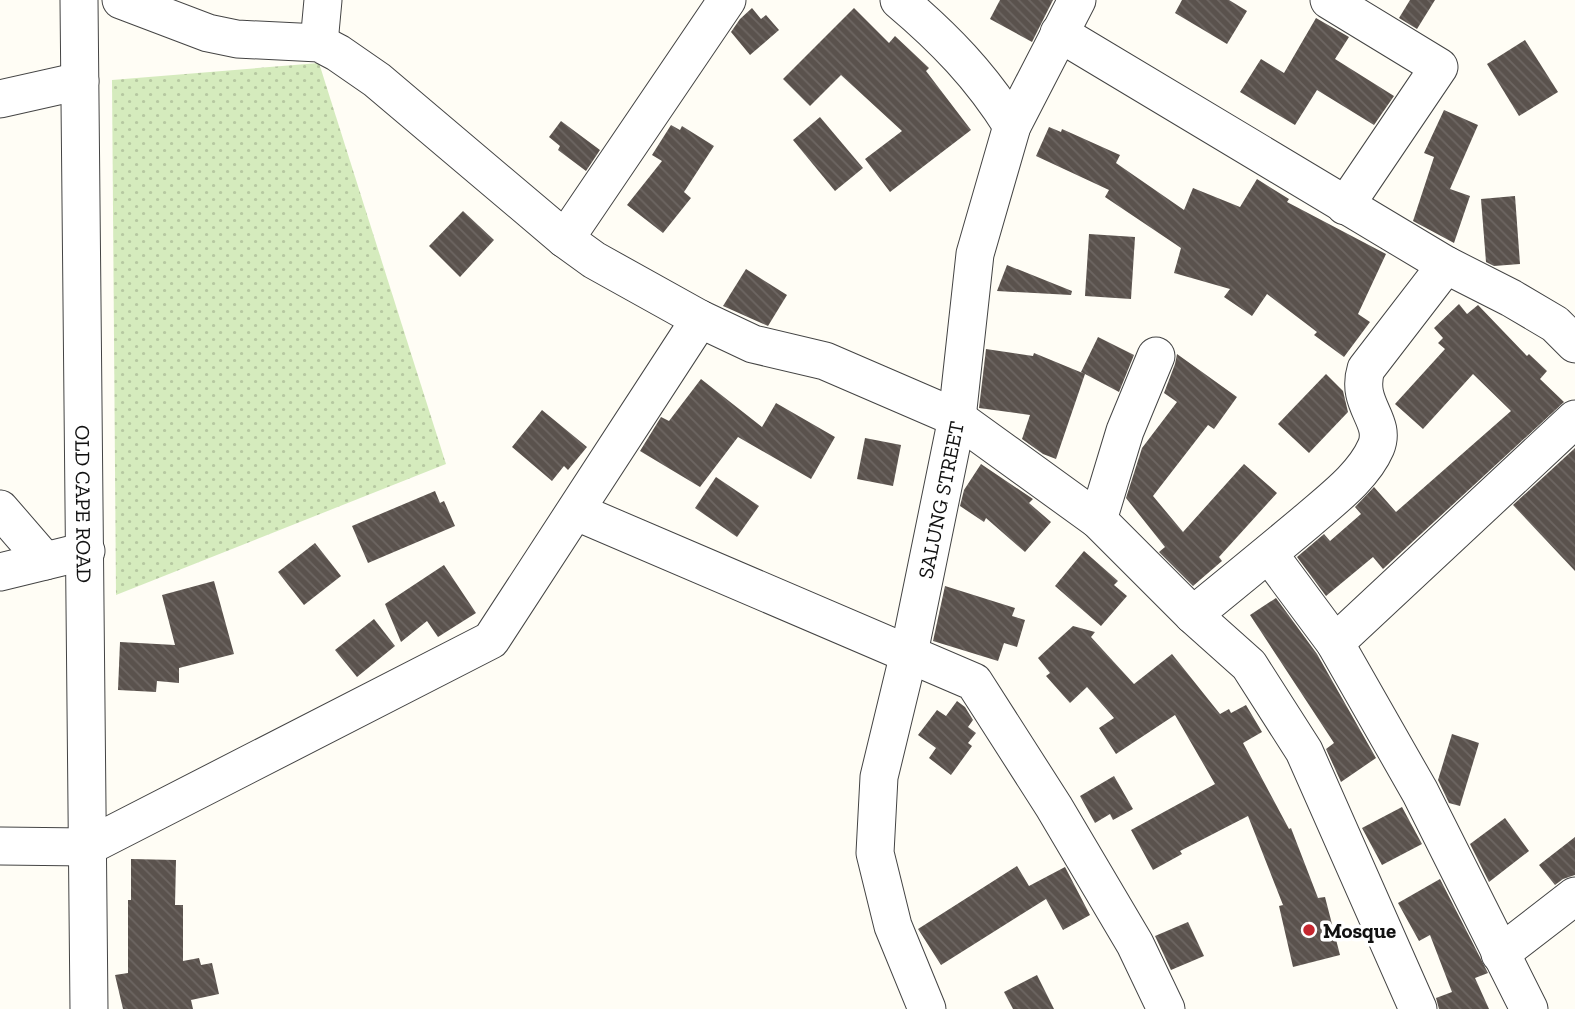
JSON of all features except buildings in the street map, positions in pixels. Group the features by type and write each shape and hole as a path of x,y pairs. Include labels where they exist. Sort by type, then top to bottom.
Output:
{"street":[{"name":"OLD CAPE ROAD","path":"79,0 89,1009"},
{"path":"121,0 208,33 237,39 319,43 338,53 377,80 565,239 594,260 700,319 753,344 825,361 957,418 1098,520 1249,665 1304,751 1418,1009"},
{"path":"319,43 323,0"},
{"path":"565,239 727,0"},
{"path":"899,0 939,33 994,98 1012,126"},
{"name":"SALUNG STREET","path":"927,1009 892,926 875,853 879,777 909,653 957,418 975,254 1012,126 1077,0"},
{"path":"1329,0 1439,67 1345,206"},
{"path":"1059,33 1345,206 1555,324 1575,344"},
{"path":"0,99 80,81"},
{"path":"1194,615 1339,493 1364,466 1377,445 1378,434 1377,423 1364,400 1362,382 1366,369 1446,265"},
{"path":"0,846 87,847 491,640 700,319"},
{"path":"1098,520 1125,431 1156,356"},
{"path":"1335,643 1575,419"},
{"path":"0,509 45,561"},
{"path":"576,512 974,682 1054,807 1135,944 1166,1009"},
{"path":"0,572 86,551"},
{"path":"1269,554 1335,643 1420,792 1529,1009"},
{"path":"1500,954 1575,896"}],"green space":[{"path":"319,63 446,464 116,595 112,80"}],"place":[{"name":"Mosque","path":"1309,930"}]}
